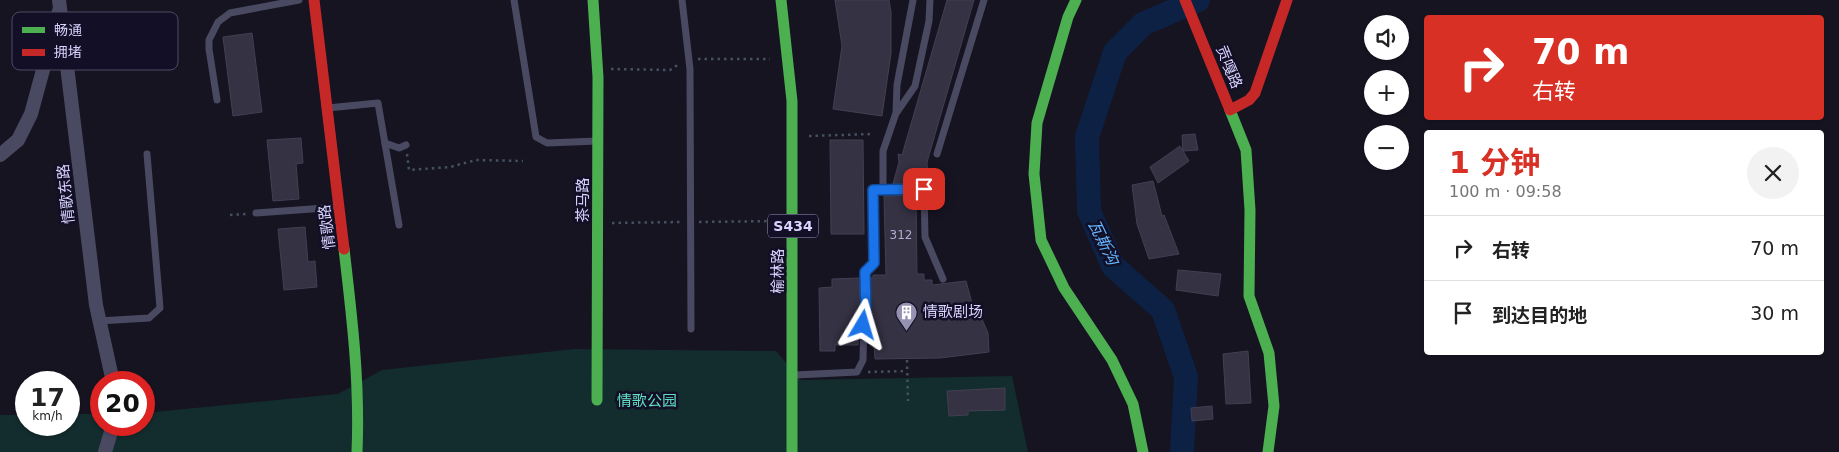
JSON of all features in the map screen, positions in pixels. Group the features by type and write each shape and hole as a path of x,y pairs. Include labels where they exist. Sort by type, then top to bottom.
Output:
{"street":[{"name":"情歌路","path":"314,0 358,364 359,412 357,452"},
{"name":"茶马路","path":"593,0 598,69 597,400"},
{"name":"榆林路","path":"781,0 789,59 793,136 792,452"},
{"path":"1076,0 1068,17 1037,123 1034,174 1041,240 1064,288 1112,360 1133,404 1143,452"},
{"name":"贡嘎路","path":"1185,0 1230,110 1249,100 1255,93 1287,0"},
{"path":"0,155 18,140 31,114 42,70"},
{"name":"情歌东路","path":"68,70 99,321 110,371"},
{"path":"1230,110 1246,150 1250,210 1248,296 1269,352 1274,406 1268,452"},
{"path":"105,452 109,436"}],"lane":[{"path":"217,100 209,40 218,22 230,13 299,0"},
{"path":"514,0 536,137 548,143 598,141"},
{"path":"682,0 690,69 691,329"},
{"path":"883,190 883,152 896,113 897,85 913,0"},
{"path":"896,113 915,86 930,22 930,0"},
{"path":"937,154 984,0"},
{"path":"327,108 378,103 399,224"},
{"path":"385,143 399,148 406,145"},
{"path":"99,321 150,318 160,308 147,154"},
{"path":"792,375 857,372 864,360 865,272 874,263 873,190 924,189 925,237 943,279"},
{"path":"256,214 339,207"}],"path":[{"path":"716,60 789,59"},
{"path":"598,69 670,70"},
{"path":"793,136 872,134"},
{"path":"406,145 409,170 450,167 476,160 524,161"},
{"path":"230,215 256,214"},
{"path":"720,222 793,221"},
{"path":"598,223 662,223"},
{"path":"906,360 908,401"},
{"path":"857,372 907,371"}],"green space":[{"name":"情歌公园","path":"574,349 776,351 801,380 1012,376 1028,452 0,452 0,415 15,415 15,436 80,436 80,414 90,414 90,436 155,436 155,412 338,394 382,370"}],"building":[{"path":"835,0 889,0 891,12 891,53 882,116 833,109 842,46"},
{"path":"947,0 974,0 927,162 928,183 893,184 899,162 898,154 902,155"},
{"path":"252,33 262,112 233,116 223,37"},
{"path":"1195,134 1198,150 1183,151 1182,135"},
{"path":"301,138 303,163 296,164 299,199 273,201 267,140"},
{"path":"830,140 863,140 864,234 831,234"},
{"path":"1180,146 1189,161 1158,183 1150,167"},
{"path":"1153,181 1162,216 1164,215 1179,254 1149,259 1137,224 1132,185"},
{"path":"916,195 917,274 924,274 924,280 932,280 932,285 966,281 973,307 981,317 988,333 989,352 940,358 875,359 874,344 869,344 870,278 873,278 873,275 886,275 884,196"},
{"path":"305,227 308,262 315,261 317,287 284,290 278,229"},
{"path":"1178,270 1221,274 1218,296 1176,290"},
{"path":"860,278 858,345 835,345 835,351 820,351 819,288 832,287 832,279"},
{"path":"1248,351 1251,403 1226,404 1223,354"},
{"path":"1005,388 1005,410 968,411 968,415 949,416 947,391"},
{"path":"1212,406 1213,419 1192,421 1191,408"}],"waterway":[{"name":"瓦斯沟","path":"1182,452 1186,377 1163,310 1113,266 1089,211 1087,137 1115,52 1143,24 1198,0"}],"traffic: fast":[{"path":"593,0 598,77 597,400"},
{"path":"781,0 792,101 792,452"},
{"path":"1076,0 1068,17 1037,123 1034,174 1041,240 1064,288 1112,360 1133,404 1143,452"},
{"path":"1230,110 1246,150 1250,210 1249,296 1269,353 1274,406 1268,452"},
{"path":"344,249 356,375 357,452"}],"traffic: jam":[{"path":"314,0 344,249"},
{"path":"1185,0 1230,110 1249,100 1255,93 1287,0"}],"place":[{"name":"情歌剧场","path":"907,331"}],"route":[{"path":"863,325 866,312 865,272 874,263 873,190 924,189"}]}
